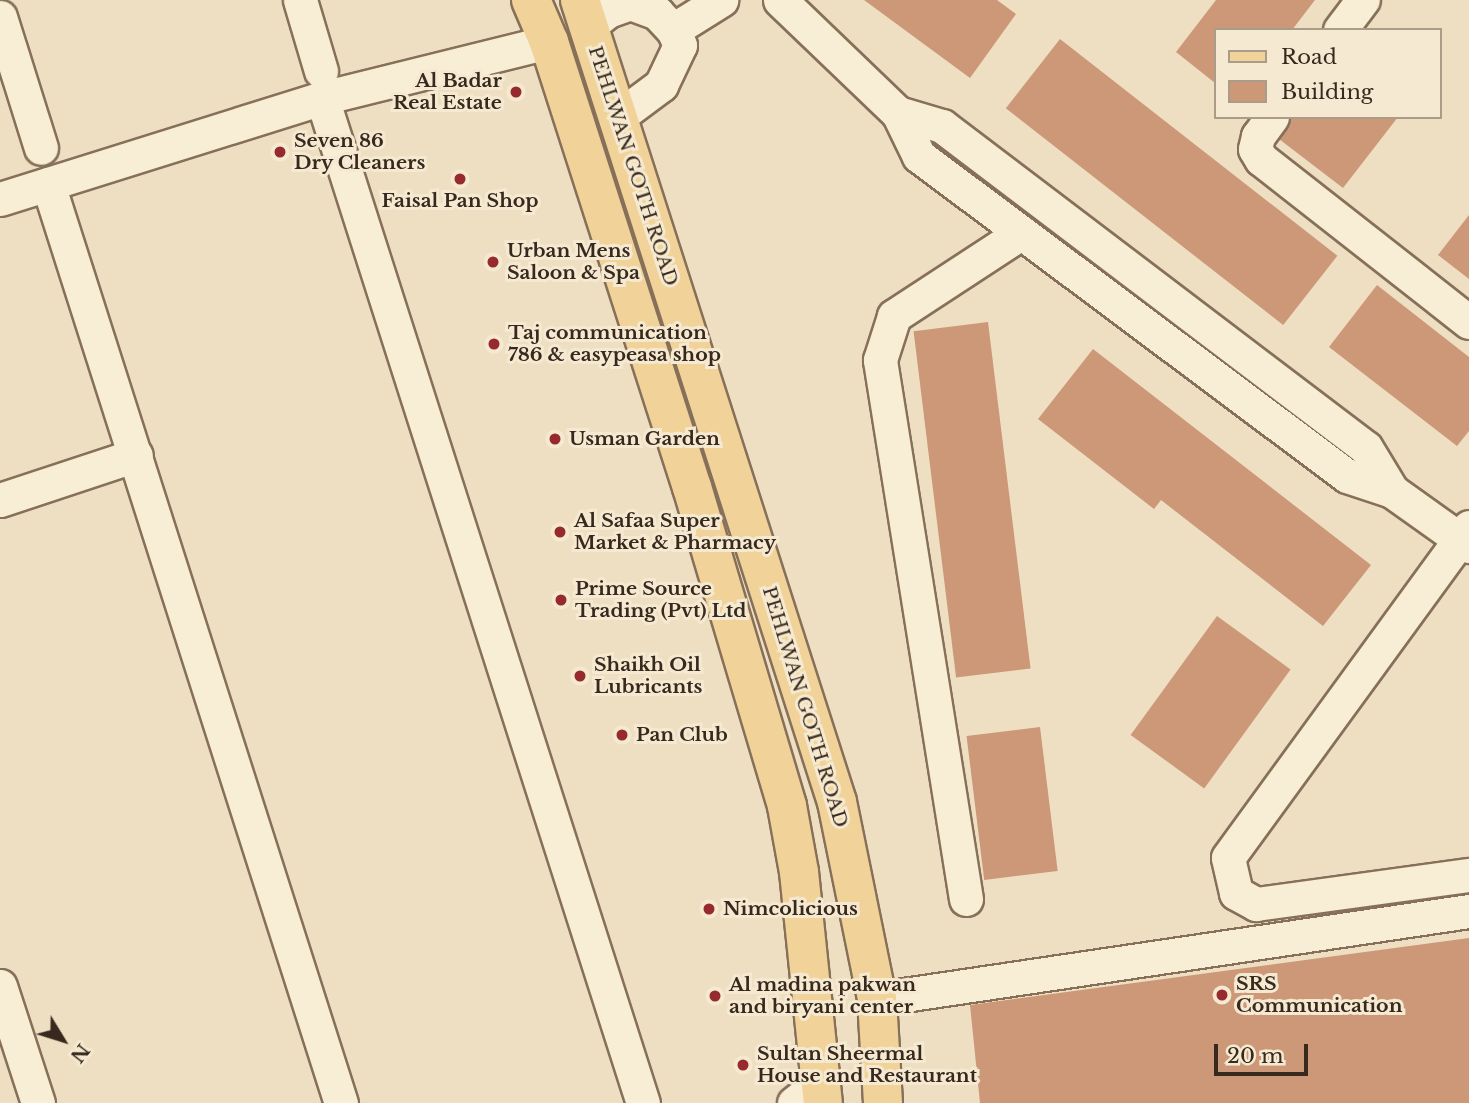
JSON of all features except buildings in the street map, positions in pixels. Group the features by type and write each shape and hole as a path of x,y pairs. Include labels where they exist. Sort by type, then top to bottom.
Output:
{"main road":[{"path":"531,0 549,42 692,487 787,806 799,873 813,1096"},
{"name":"PEHLWAN GOTH ROAD","path":"584,14 837,802 877,999 883,1103"}],"street":[{"path":"300,0 322,85 643,1103"},
{"path":"673,30 721,0"},
{"path":"780,0 898,113 919,156 1347,475 1392,491 1466,538 1228,858 1236,893 1256,904 1469,875"},
{"path":"1342,28 1363,0"},
{"path":"584,14 608,11 630,1 657,13 673,30 680,45 661,85 618,117"},
{"path":"0,17 41,148"},
{"path":"0,199 322,85 549,42"},
{"path":"898,113 942,126 1366,448 1392,491"},
{"path":"1271,119 1258,136 1255,149 1261,159 1469,322"},
{"path":"48,184 341,1103"},
{"path":"966,900 880,360 894,316 1021,233"},
{"path":"0,500 136,455"},
{"path":"877,999 1469,911"},
{"path":"0,986 38,1103"}],"place":[{"name":"Al Badar Real Estate","path":"516,92"},
{"name":"Seven 86 Dry Cleaners","path":"280,152"},
{"name":"Faisal Pan Shop","path":"460,179"},
{"name":"Urban Mens Saloon & Spa","path":"493,262"},
{"name":"Taj communication 786 & easypeasa shop","path":"494,344"},
{"name":"Usman Garden","path":"555,439"},
{"name":"Al Safaa Super Market & Pharmacy","path":"560,532"},
{"name":"Prime Source Trading (Pvt) Ltd","path":"561,600"},
{"name":"Shaikh Oil Lubricants","path":"580,676"},
{"name":"Pan Club","path":"622,735"},
{"name":"Nimcolicious","path":"709,909"},
{"name":"SRS Communication","path":"1222,995"},
{"name":"Al madina pakwan and biryani center","path":"715,996"},
{"name":"Sultan Sheermal House and Restaurant","path":"743,1065"}]}
